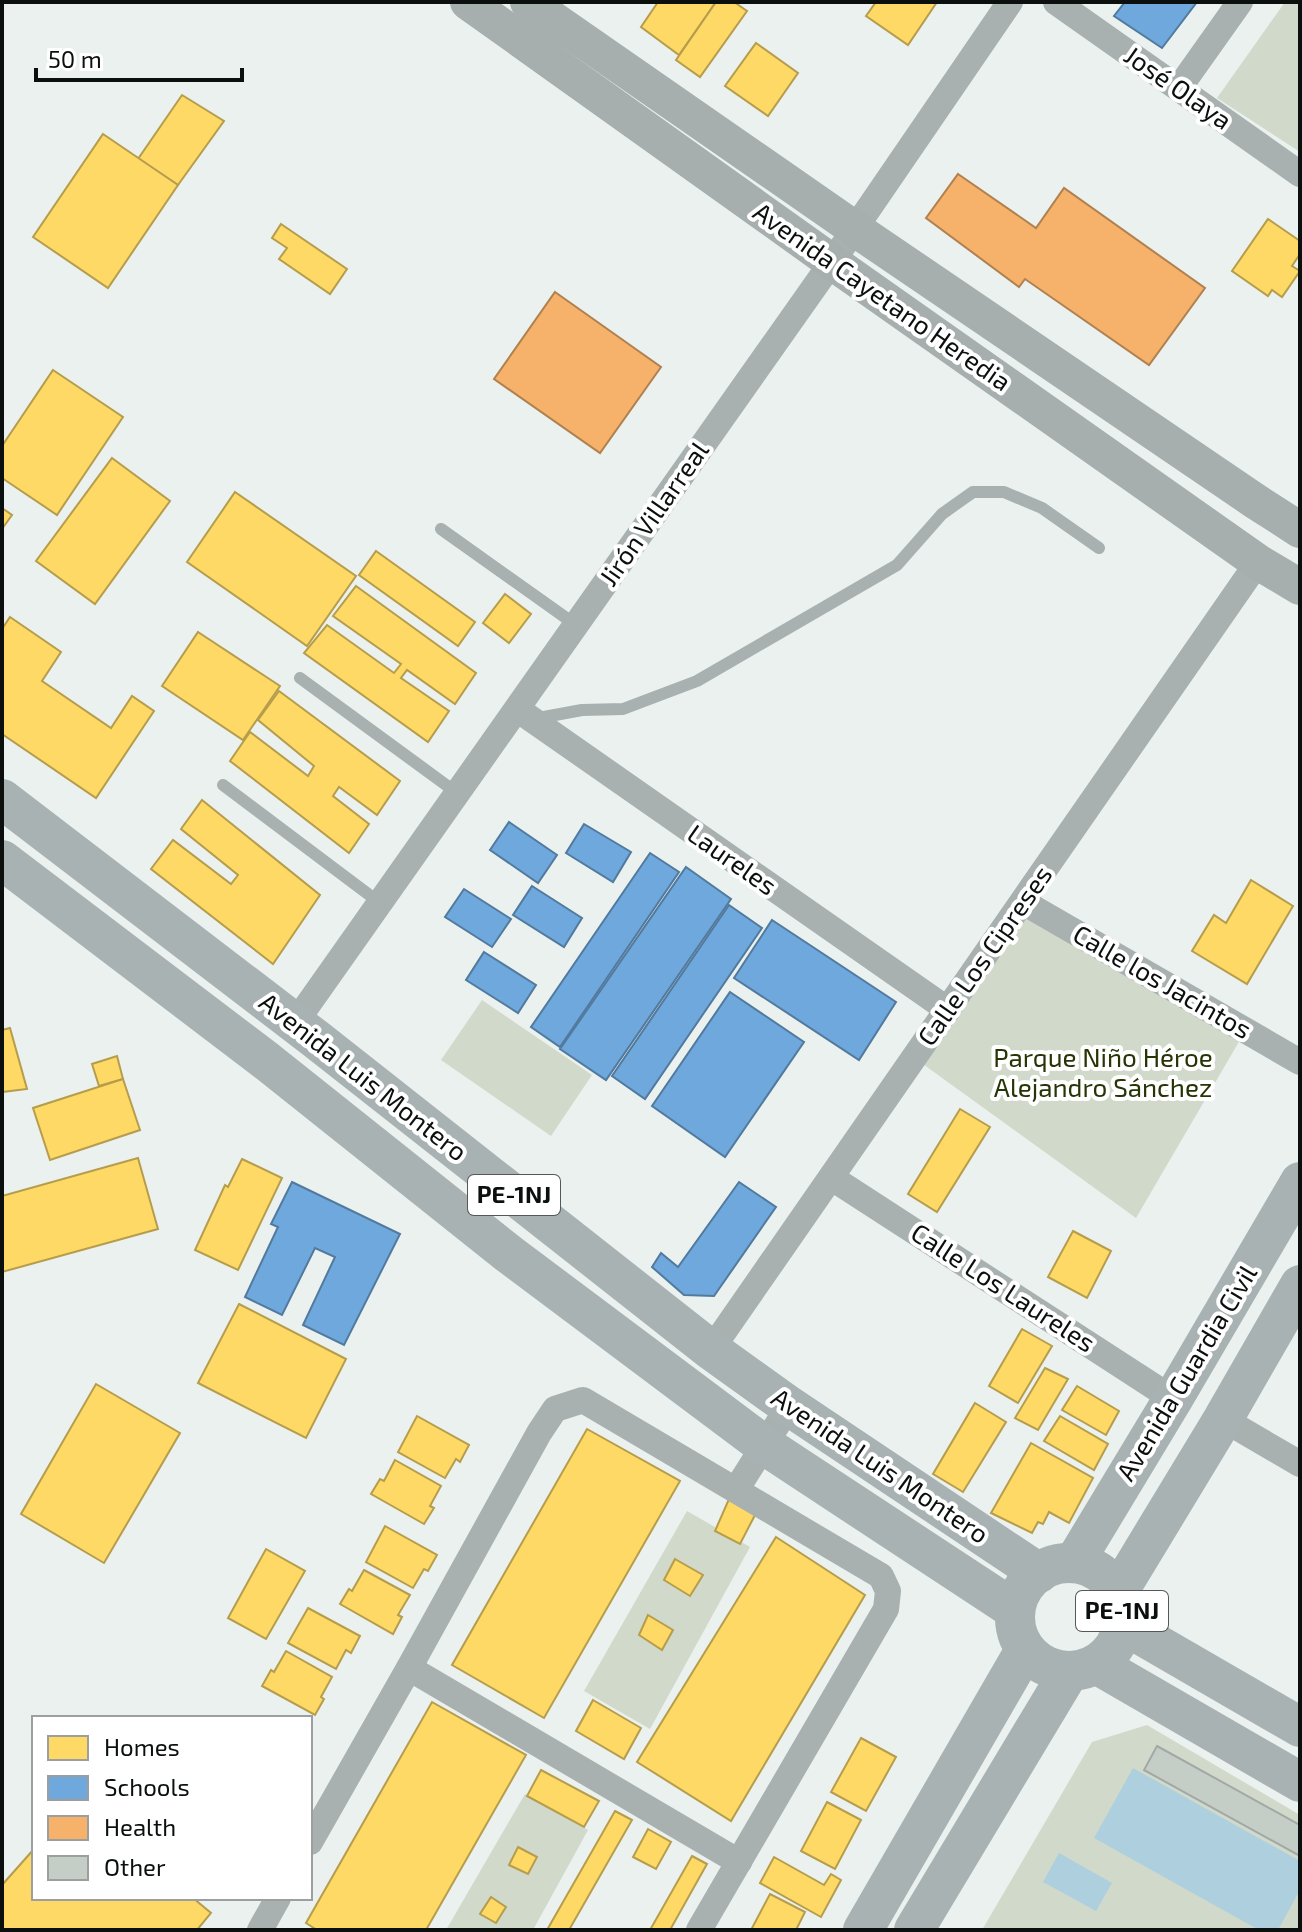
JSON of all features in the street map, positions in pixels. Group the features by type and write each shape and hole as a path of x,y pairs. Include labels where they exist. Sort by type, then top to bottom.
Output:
{"main road":[{"name":"Avenida Cayetano Heredia","path":"468,2 1258,562 1300,587"},
{"name":"Avenida Cayetano Heredia","path":"528,2 855,229 1300,530"},
{"name":"Avenida Luis Montero","path":"2,799 295,1023 711,1350 789,1406 1056,1568"},
{"name":"Avenida Luis Montero","path":"2,860 264,1059 509,1254 764,1445 1015,1610"},
{"name":"Avenida Guardia Civil","path":"1056,1568 1173,1399 1300,1182"},
{"name":"Avenida Guardia Civil","path":"1120,1609 1300,1285"},
{"name":"PE-1NJ","path":"914,1930 1082,1668 1108,1653 1117,1640 1120,1609 1107,1579 1092,1568 1056,1568"},
{"path":"1056,1568 1028,1583 1015,1610 1019,1637 1025,1650 1037,1662 1052,1669 1082,1668 1300,1782"},
{"path":"1120,1609 1300,1727"},
{"path":"863,1930 1025,1650"}],"street":[{"name":"Jirón Villarreal","path":"295,1023 457,793 524,714 576,625 855,229 1010,2"},
{"name":"José Olaya","path":"1056,2 1300,174"},
{"path":"1179,88 1240,2"},
{"name":"Calle Los Cipreses","path":"711,1350 1258,562"},
{"name":"Laureles","path":"524,714 948,1010"},
{"name":"Calle los Jacintos","path":"1023,902 1300,1062"},
{"name":"Calle Los Laureles","path":"832,1178 1173,1399"},
{"path":"312,1838 539,1433 555,1409 583,1400 881,1576 888,1591 886,1609 699,1930"},
{"path":"736,1490 789,1406"},
{"path":"1223,1419 1300,1464"},
{"path":"409,1668 739,1862"},
{"path":"264,1928 277,1900"}],"lane":[{"path":"524,714 623,709 697,681 897,565 942,514 973,492 1004,492 1042,508 1099,548"},
{"path":"441,529 576,625"},
{"path":"300,678 457,793"},
{"path":"223,785 380,903"}],"green space":[{"path":"1285,2 1300,2 1300,152 1217,98"},
{"name":"Parque Niño Héroe Alejandro Sánchez","path":"1023,915 1240,1040 1136,1218 920,1062"},
{"path":"482,1000 592,1075 551,1136 441,1060"},
{"path":"687,1511 750,1547 650,1729 584,1691"},
{"path":"1147,1725 1300,1815 1300,1930 982,1930 1092,1742"},
{"path":"525,1794 588,1830 533,1930 446,1930"}],"water":[{"path":"1133,1768 1300,1861 1300,1890 1278,1930 1259,1930 1094,1838"},
{"path":"1059,1853 1112,1883 1096,1911 1043,1882"}],"building: Homes":[{"path":"658,2 716,2 679,55 641,27"},
{"path":"716,2 734,2 747,11 700,77 676,60"},
{"path":"876,2 937,2 908,45 866,16"},
{"path":"756,43 798,73 768,116 725,86"},
{"path":"182,95 224,121 178,185 138,159"},
{"path":"103,134 178,185 108,288 33,237"},
{"path":"1268,219 1300,241 1300,254 1292,266 1300,271 1282,297 1272,290 1268,296 1232,271"},
{"path":"281,224 347,269 330,294 279,259 287,248 272,238"},
{"path":"53,370 123,417 57,515 2,478 2,446"},
{"path":"112,458 170,501 95,604 36,561"},
{"path":"235,492 356,576 307,646 187,562"},
{"path":"2,508 12,515 2,529"},
{"path":"376,551 475,622 458,646 359,575"},
{"path":"356,586 476,673 455,704 407,670 401,678 449,711 428,742 304,653 327,625 394,673 401,664 333,616"},
{"path":"505,594 531,614 509,643 483,623"},
{"path":"10,617 61,652 42,681 111,728 132,696 154,711 96,798 2,734 2,629"},
{"path":"198,632 280,686 243,740 162,686"},
{"path":"279,691 400,781 377,815 339,787 333,796 369,824 349,853 230,761 250,732 308,776 314,766 258,720"},
{"path":"202,800 320,895 273,964 151,869 173,840 231,884 238,875 181,829"},
{"path":"1251,880 1293,906 1247,984 1192,951 1214,915 1226,923"},
{"path":"10,1028 27,1089 2,1092 2,1030"},
{"path":"117,1056 123,1079 99,1086 92,1064"},
{"path":"123,1079 140,1130 50,1160 33,1108"},
{"path":"960,1109 990,1127 937,1212 908,1194"},
{"path":"138,1158 158,1229 2,1272 2,1196"},
{"path":"242,1159 282,1178 238,1270 195,1250 225,1185 228,1187"},
{"path":"1073,1231 1111,1251 1087,1298 1048,1277"},
{"path":"239,1304 346,1359 306,1438 198,1383"},
{"path":"1022,1329 1052,1346 1018,1403 989,1386"},
{"path":"1045,1368 1068,1379 1038,1430 1015,1418"},
{"path":"96,1384 180,1433 104,1563 21,1514"},
{"path":"1077,1386 1119,1411 1106,1435 1062,1410"},
{"path":"975,1403 1006,1422 963,1492 933,1474"},
{"path":"417,1416 469,1445 460,1462 456,1459 445,1478 398,1452"},
{"path":"1060,1416 1108,1444 1094,1470 1044,1441"},
{"path":"587,1429 680,1481 544,1718 452,1665"},
{"path":"1031,1443 1093,1478 1069,1523 1049,1512 1043,1524 1038,1522 1032,1533 991,1513"},
{"path":"395,1460 441,1486 430,1506 434,1508 424,1524 371,1494 380,1479 384,1481"},
{"path":"729,1499 755,1515 740,1544 715,1531"},
{"path":"385,1526 437,1555 413,1588 366,1562"},
{"path":"776,1537 865,1595 731,1821 637,1762"},
{"path":"266,1549 305,1571 266,1639 228,1618"},
{"path":"675,1559 703,1575 690,1596 664,1580"},
{"path":"364,1570 410,1595 398,1615 402,1617 393,1634 340,1604"},
{"path":"308,1608 360,1636 351,1653 346,1650 336,1669 288,1643"},
{"path":"648,1615 673,1630 662,1650 639,1635"},
{"path":"286,1651 332,1677 315,1715 262,1686"},
{"path":"593,1700 641,1728 624,1759 576,1731"},
{"path":"432,1702 526,1755 426,1930 317,1930 306,1923"},
{"path":"861,1738 896,1757 866,1811 831,1792"},
{"path":"541,1770 599,1801 584,1827 527,1796"},
{"path":"827,1802 861,1820 835,1869 801,1851"},
{"path":"615,1811 632,1820 569,1930 547,1930"},
{"path":"648,1829 671,1842 656,1869 633,1857"},
{"path":"518,1847 537,1857 528,1874 509,1865"},
{"path":"32,1851 32,1900 195,1900 211,1913 197,1930 5,1930 2,1928 2,1885"},
{"path":"692,1856 707,1864 670,1930 650,1930"},
{"path":"774,1857 824,1885 831,1874 841,1880 821,1917 760,1883"},
{"path":"770,1894 805,1912 796,1930 751,1930"},
{"path":"491,1897 506,1907 496,1923 480,1914"}],"building: Schools":[{"path":"1125,2 1197,2 1162,48 1114,16"},
{"path":"509,822 557,855 538,883 490,850"},
{"path":"584,824 631,852 613,882 566,853"},
{"path":"650,853 679,872 560,1047 531,1027"},
{"path":"686,867 731,899 606,1080 560,1049"},
{"path":"532,886 582,918 564,947 513,915"},
{"path":"464,889 511,919 492,947 445,917"},
{"path":"729,905 762,928 645,1099 612,1076"},
{"path":"772,920 896,1002 859,1060 734,978"},
{"path":"484,952 536,985 518,1013 466,980"},
{"path":"730,992 804,1042 725,1157 652,1106"},
{"path":"292,1182 400,1234 344,1345 303,1325 335,1257 315,1248 282,1315 245,1297 278,1227 271,1224"},
{"path":"739,1182 776,1207 714,1296 684,1295 652,1267 661,1253 678,1267"}],"building: Health":[{"path":"958,174 1036,228 1064,188 1205,288 1149,365 1025,279 1019,287 926,218"},
{"path":"555,292 661,367 600,453 494,379"}],"building: Other":[{"path":"1157,1746 1300,1825 1300,1856 1144,1770"}]}
